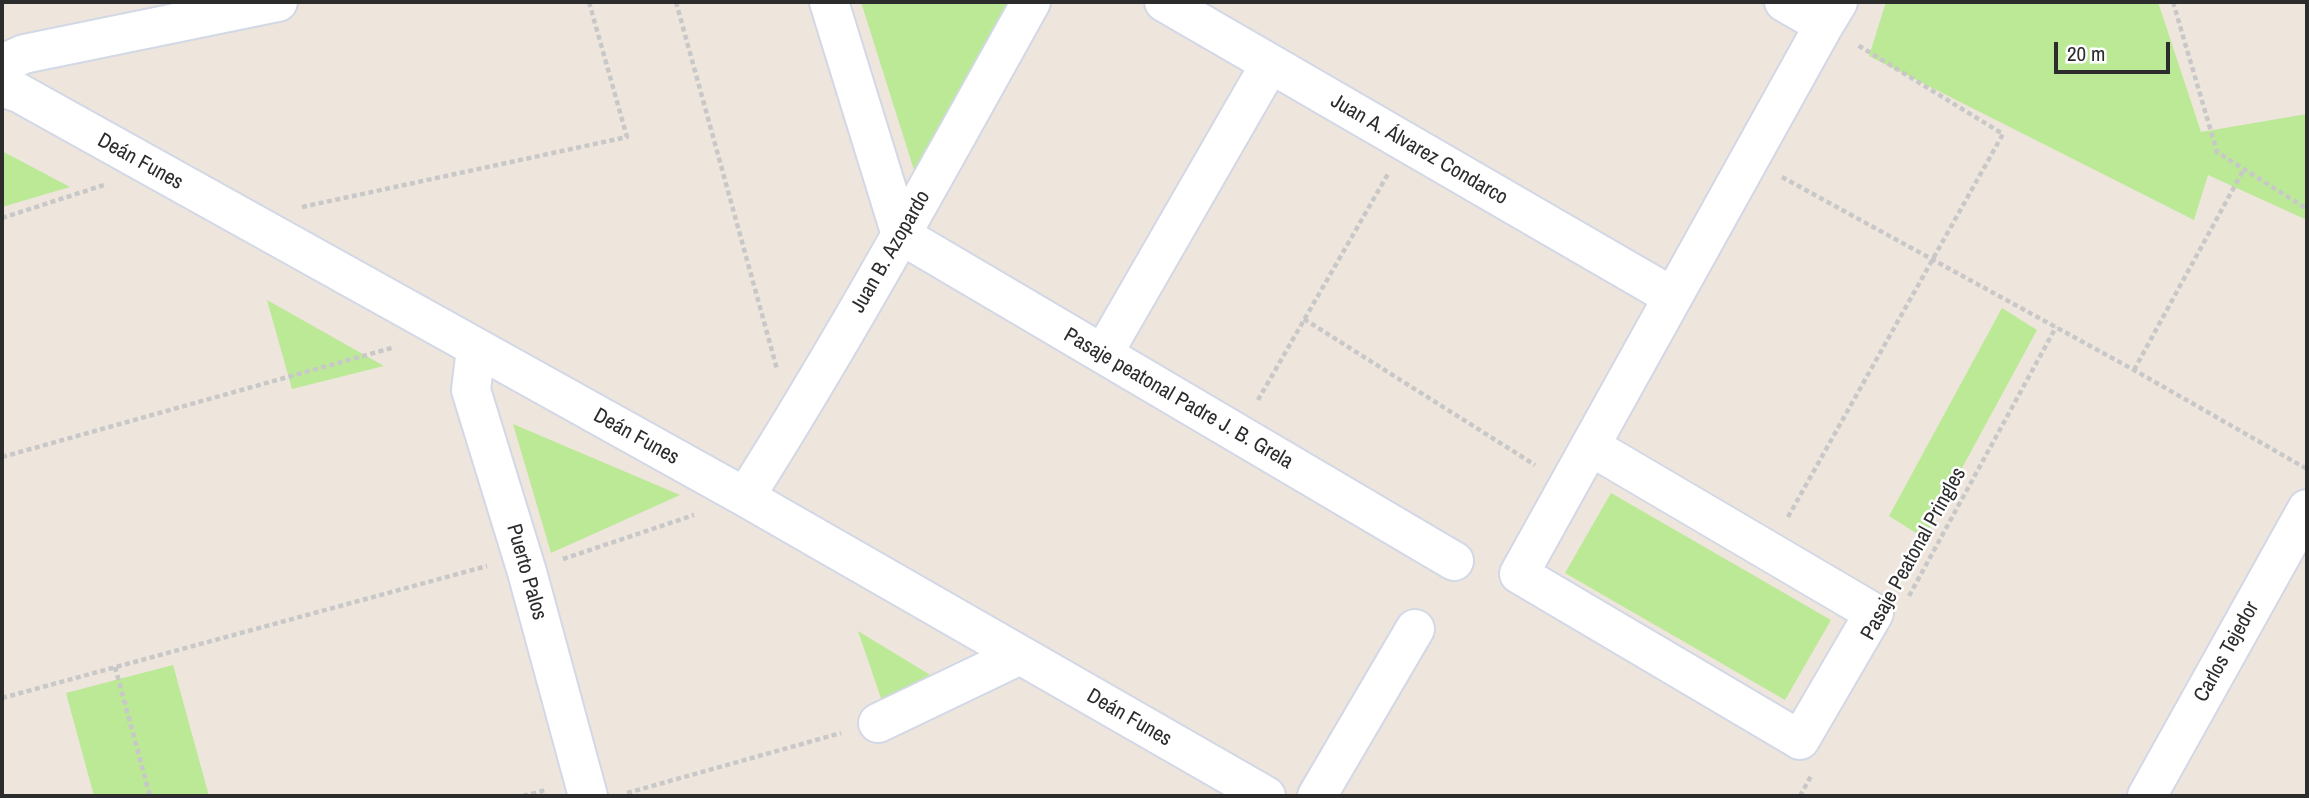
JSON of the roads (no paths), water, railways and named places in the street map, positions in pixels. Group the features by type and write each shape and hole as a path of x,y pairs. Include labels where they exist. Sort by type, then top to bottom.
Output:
{"street":[{"path":"2,64 24,54 278,2"},
{"path":"829,2 901,236"},
{"name":"Juan B. Azopardo","path":"745,497 792,424 901,236 1031,2"},
{"name":"Juan A. Álvarez Condarco","path":"1164,2 1673,297"},
{"path":"1590,446 1874,614 1800,740 1519,574 1568,485 1673,297 1751,160 1831,13 1784,2"},
{"path":"1103,354 1270,64"},
{"name":"Deán Funes","path":"2,87 19,93 153,170 745,497 1266,796"},
{"name":"Pasaje peatonal Padre J. B. Grela","path":"901,236 1454,561"},
{"name":"Puerto Palos","path":"462,341 471,390 525,564 588,796"},
{"name":"Carlos Tejedor","path":"2147,796 2307,509"},
{"path":"1317,796 1415,629"},
{"path":"878,723 1020,655"}]}
